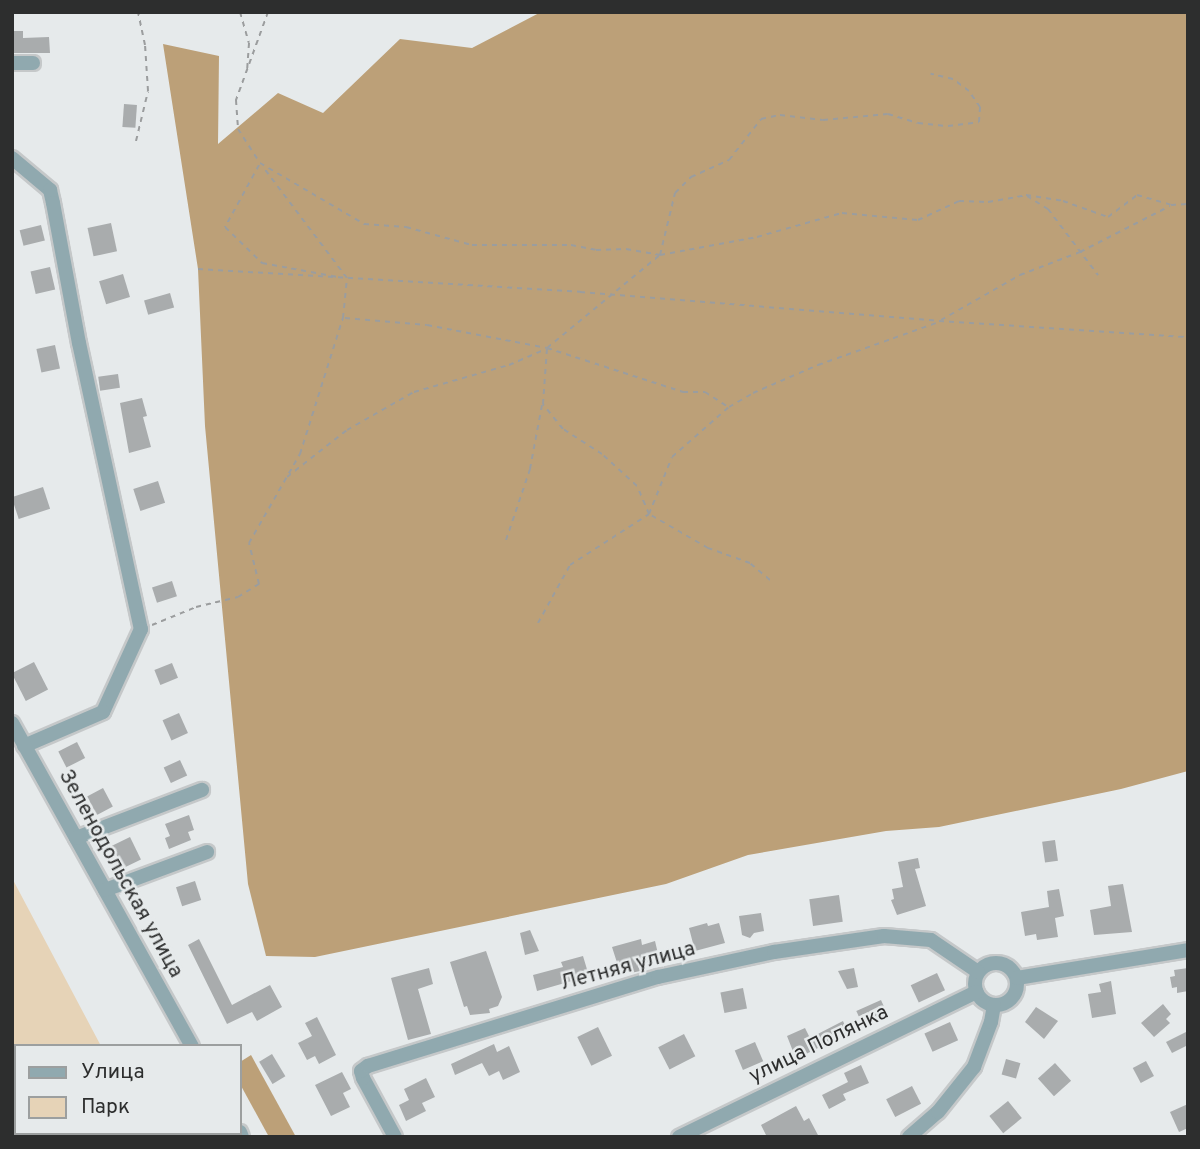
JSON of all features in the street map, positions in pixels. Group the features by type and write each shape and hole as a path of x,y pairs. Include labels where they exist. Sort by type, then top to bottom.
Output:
{"street":[{"path":"12,63 33,63"},
{"path":"12,158 50,190 84,369 141,629 103,712 24,746"},
{"name":"Зеленодольская улица","path":"12,723 191,1044"},
{"path":"76,838 202,790"},
{"path":"105,890 207,852"},
{"name":"Летняя улица","path":"395,1137 363,1078 361,1071 368,1066 658,977 774,952 884,936 932,940 978,972"},
{"path":"1017,978 1188,950"},
{"path":"992,963 1007,965 1017,978 1016,992 1007,1002 994,1005 983,1001 976,992 978,972 992,963"},
{"name":"улица Полянка","path":"680,1137 976,992"},
{"path":"909,1137 938,1112 974,1068 991,1022 994,1005"}],"path":[{"path":"136,141 148,91 145,45 138,12"},
{"path":"240,12 249,43 246,70"},
{"path":"141,629 196,607 238,597 259,584 249,542 300,454 343,318 347,278 260,163 238,129 236,100 268,12"},
{"path":"286,478 347,429 414,392 509,365 547,348 660,255 676,193 691,177 729,160 761,119 780,115 823,120 888,114 918,123 947,126 979,122 980,107 969,91 953,79 931,74"},
{"path":"260,163 225,228 262,263 347,278"},
{"path":"260,163 364,224 406,226 472,245 571,245 596,250 626,249 660,255 757,237 842,213 918,220 959,201 988,202 1026,195 1063,201 1108,217 1137,195 1171,205 1188,204"},
{"path":"1026,195 1048,209 1098,275"},
{"path":"538,623 570,565 649,514 673,457 729,407 753,393 818,365 939,321 1020,275 1080,252 1171,205"},
{"path":"198,269 1188,337"},
{"path":"343,318 427,325 547,348 683,392 705,392 729,407"},
{"path":"506,540 530,469 543,404 547,348"},
{"path":"543,404 563,429 602,454 637,486 649,514 708,548 750,563 770,580"}],"green space":[{"path":"12,878 100,1044 14,1044 12,1111"}],"shaded area":[{"path":"541,12 1188,12 1188,771 1121,789 939,827 886,831 748,855 666,884 315,957 266,956 248,884 205,426 198,269 163,44 219,56 218,144 278,93 323,113 400,39 472,48"},
{"path":"251,1055 296,1137 269,1137 242,1088 242,1061"}],"building":[{"path":"12,31 23,31 23,38 49,37 50,53 12,53"},
{"path":"124,104 137,105 135,128 122,127"},
{"path":"111,223 117,251 94,256 88,228"},
{"path":"41,225 45,241 24,246 20,230"},
{"path":"50,267 55,289 36,294 31,271"},
{"path":"123,274 130,297 106,304 99,281"},
{"path":"170,293 174,307 148,315 144,300"},
{"path":"55,345 60,368 41,372 36,349"},
{"path":"118,374 120,388 100,391 98,377"},
{"path":"142,398 147,416 143,417 151,447 129,453 120,403"},
{"path":"158,481 165,503 140,511 133,489"},
{"path":"43,487 50,509 19,519 12,497"},
{"path":"172,581 177,596 157,603 152,587"},
{"path":"34,662 48,690 26,701 12,673"},
{"path":"172,663 178,678 160,685 154,670"},
{"path":"179,713 188,733 172,740 163,720"},
{"path":"77,742 85,758 66,768 58,752"},
{"path":"180,760 187,775 171,783 164,768"},
{"path":"103,788 113,807 97,815 87,796"},
{"path":"189,815 194,830 188,832 191,840 169,849 165,838 170,836 165,824"},
{"path":"130,837 141,859 123,868 112,846"},
{"path":"1055,840 1058,861 1045,863 1042,842"},
{"path":"918,858 920,868 915,869 926,906 897,915 891,900 894,899 892,889 903,887 898,862"},
{"path":"195,881 201,900 182,906 176,887"},
{"path":"1123,884 1132,932 1094,935 1090,910 1111,906 1108,886"},
{"path":"1059,889 1064,916 1055,918 1058,937 1037,940 1036,934 1025,936 1021,912 1049,907 1047,891"},
{"path":"839,895 843,922 813,926 809,899"},
{"path":"761,913 764,931 754,933 750,938 742,935 739,916"},
{"path":"707,923 708,926 719,923 725,943 695,951 689,928"},
{"path":"530,930 539,951 525,955 520,933"},
{"path":"199,939 232,1005 270,985 282,1007 257,1021 252,1012 227,1024 188,945"},
{"path":"641,939 642,945 655,941 659,958 638,966 640,971 631,973 630,969 620,972 612,947"},
{"path":"486,951 502,997 498,1006 489,1009 490,1013 470,1015 467,1006 464,1007 450,962"},
{"path":"583,956 589,976 537,991 533,975 563,967 561,962"},
{"path":"429,968 433,984 418,989 431,1034 408,1040 391,978"},
{"path":"854,968 858,987 847,989 838,971"},
{"path":"1188,968 1188,991 1177,993 1177,987 1172,988 1170,977 1175,976 1174,970"},
{"path":"937,973 945,990 919,1002 911,985"},
{"path":"1111,981 1116,1014 1092,1018 1088,994 1101,992 1099,984"},
{"path":"743,988 747,1009 724,1013 720,992"},
{"path":"881,1000 888,1016 863,1027 856,1011"},
{"path":"1163,1004 1171,1014 1166,1019 1170,1023 1154,1037 1141,1023"},
{"path":"1036,1007 1058,1021 1044,1039 1025,1022"},
{"path":"317,1017 336,1055 319,1064 315,1056 307,1060 298,1043 312,1036 305,1023"},
{"path":"843,1021 848,1033 796,1059 787,1036 805,1028 810,1038"},
{"path":"950,1022 958,1040 933,1052 924,1033"},
{"path":"598,1027 612,1056 591,1066 577,1037"},
{"path":"1188,1031 1188,1045 1172,1053 1166,1042"},
{"path":"684,1034 695,1056 670,1069 658,1047"},
{"path":"755,1042 763,1061 743,1070 735,1051"},
{"path":"494,1044 497,1052 509,1046 520,1072 503,1080 499,1071 489,1076 482,1063 455,1075 451,1064"},
{"path":"272,1054 285,1076 273,1084 259,1062"},
{"path":"1006,1059 1020,1063 1016,1079 1002,1074"},
{"path":"1146,1061 1154,1076 1141,1083 1133,1068"},
{"path":"1055,1063 1071,1081 1054,1096 1038,1078"},
{"path":"861,1065 869,1083 843,1094 846,1100 829,1109 822,1095 848,1082 844,1073"},
{"path":"342,1072 351,1089 343,1093 350,1107 331,1116 315,1085"},
{"path":"426,1078 435,1097 422,1103 426,1111 406,1121 399,1105 409,1100 404,1089"},
{"path":"912,1086 921,1104 895,1117 886,1099"},
{"path":"1008,1101 1022,1118 1003,1133 989,1116"},
{"path":"1188,1104 1188,1128 1179,1132 1170,1112"},
{"path":"796,1106 804,1121 809,1118 819,1137 767,1137 761,1125"}]}
